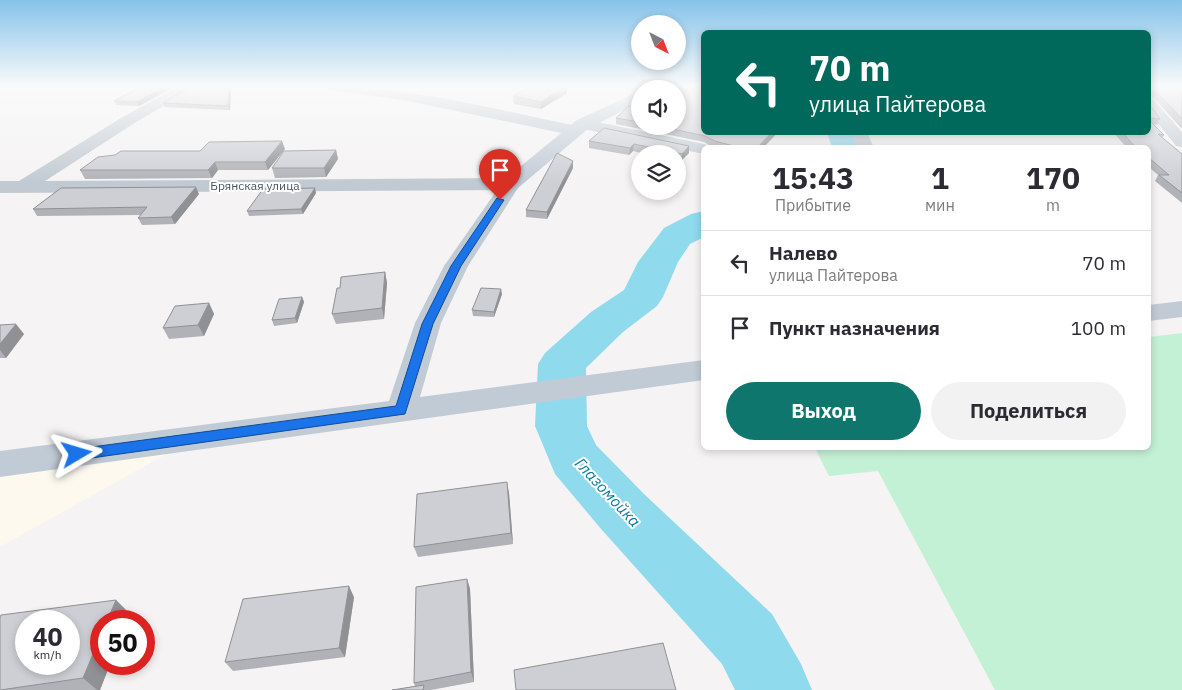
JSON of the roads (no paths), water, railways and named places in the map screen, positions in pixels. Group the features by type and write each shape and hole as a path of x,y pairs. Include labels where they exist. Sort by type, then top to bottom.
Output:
{"main road":[{"path":"401,410 432,315 456,266 511,184 580,128 598,118"},
{"path":"1151,313 1182,309"},
{"path":"0,464 701,370"}],"street":[{"path":"24,186 132,118"},
{"path":"526,118 701,148"},
{"path":"1162,118 1182,142"},
{"name":"Брянская улица","path":"0,187 511,184"}],"waterway":[{"name":"Глазомойка","path":"842,135 846,145"},
{"name":"Глазомойка","path":"701,224 677,236 658,262 642,297 607,322 562,364 561,426 575,459 623,512 747,639 775,690"}]}
